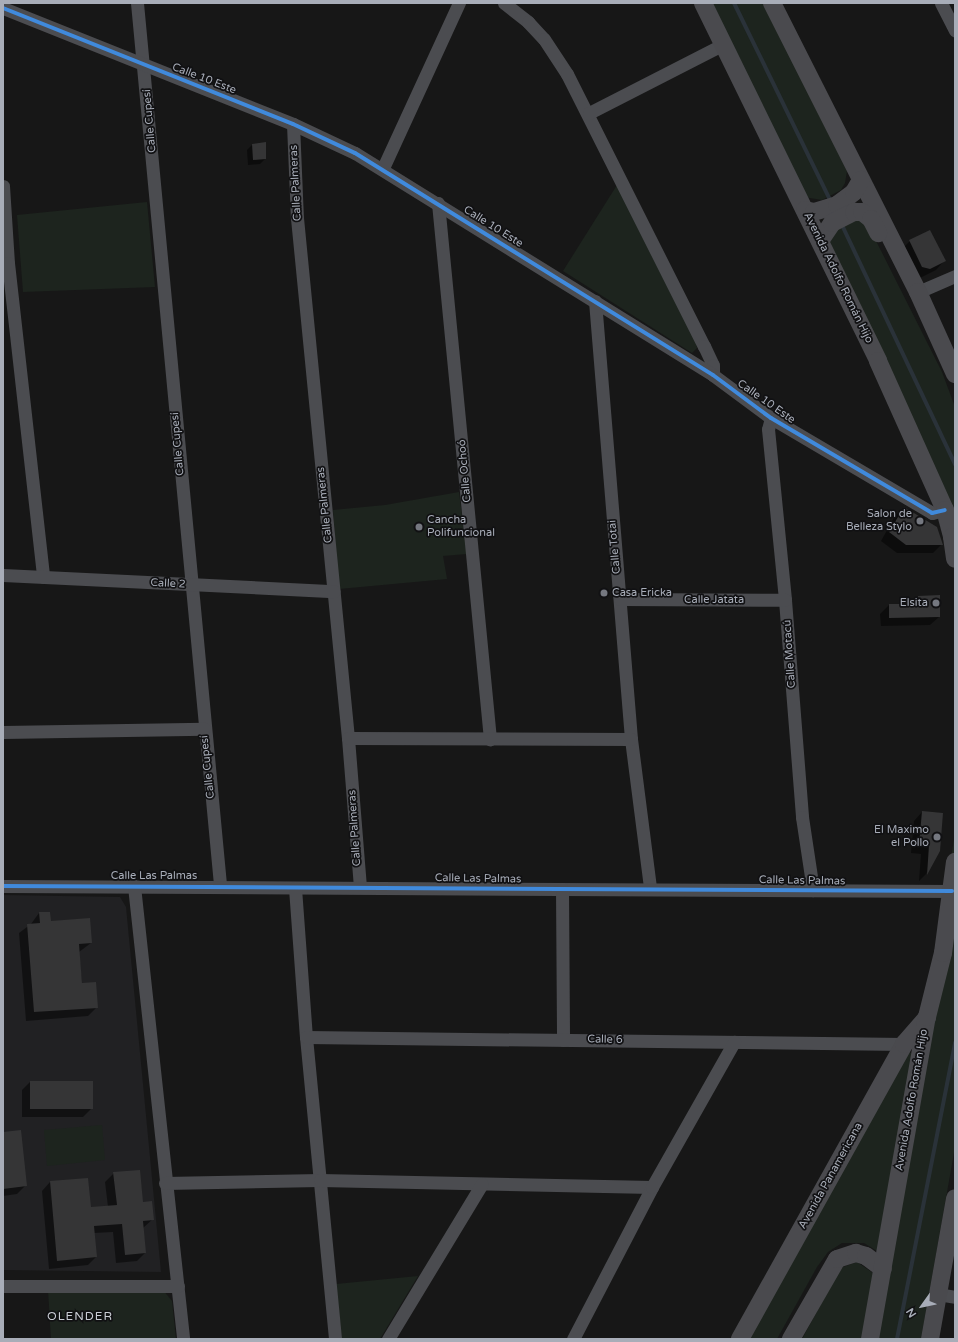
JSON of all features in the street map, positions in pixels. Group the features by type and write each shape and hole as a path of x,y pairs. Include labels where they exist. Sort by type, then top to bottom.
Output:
{"main road":[{"name":"Avenida Adolfo Román Hijo","path":"703,3 822,237 945,510 952,537 955,559"},
{"path":"772,3 857,186 918,292 955,374"},
{"path":"809,211 837,205 857,186"},
{"path":"822,237 842,216 862,212 871,219 933,339 948,357"},
{"name":"Avenida Adolfo Román Hijo","path":"870,1339 928,1017 943,953 955,862"},
{"name":"Avenida Panamericana","path":"740,1339 904,1044 928,1017"},
{"path":"930,1339 946,1296 955,1198"},
{"path":"791,1339 837,1259 856,1253 870,1258 883,1269"}],"street":[{"name":"Calle Cupesí","path":"137,3 145,66 204,729 220,885"},
{"path":"383,168 459,3"},
{"path":"504,3 528,22 544,39 589,113 714,365 713,375"},
{"path":"941,3 955,31"},
{"name":"Calle 10 Este","path":"3,8 293,124 383,168 713,375 771,418 932,513 945,510"},
{"path":"589,113 724,44"},
{"name":"Calle Palmeras","path":"293,124 297,218 348,738 360,887"},
{"path":"3,186 6,263 43,577"},
{"name":"Calle Ochoó","path":"438,203 490,738"},
{"path":"918,292 955,276"},
{"name":"Calle Totai","path":"595,301 631,739 650,888"},
{"name":"Calle Motacú","path":"771,418 768,429 785,600 802,817 814,890"},
{"name":"Calle 2","path":"3,576 334,591"},
{"name":"Calle Jatata","path":"620,599 785,600"},
{"path":"3,732 204,729"},
{"path":"348,738 631,739"},
{"name":"Calle Las Palmas","path":"3,886 220,885 295,888 650,888 952,891"},
{"path":"134,886 183,1339"},
{"path":"295,888 306,1037 335,1339"},
{"path":"562,889 563,1040"},
{"name":"Calle 6","path":"306,1037 904,1044"},
{"path":"573,1339 652,1187 734,1042"},
{"path":"165,1183 320,1180 652,1187"},
{"path":"388,1339 482,1184"},
{"path":"3,1286 178,1286"}],"shaded area":[{"path":"708,3 766,3 847,171 845,183 841,190 822,200 804,197"},
{"path":"617,185 696,343 697,348 692,353 563,271"},
{"path":"147,202 155,287 23,292 17,215"},
{"path":"846,217 866,221 942,372 955,407 955,530 825,240"},
{"path":"459,492 467,554 443,556 447,579 339,589 333,510 385,505"},
{"path":"955,833 955,1147 921,1339 873,1339"},
{"path":"3,895 120,897 126,907 161,1272 3,1270"},
{"path":"907,1050 912,1054 877,1251 864,1243 842,1243 828,1252 817,1267 777,1339 749,1339"},
{"path":"102,1125 105,1160 47,1166 44,1130"},
{"path":"857,1262 873,1273 862,1339 802,1339 839,1271 843,1267"},
{"path":"418,1276 380,1339 342,1339 336,1284"},
{"path":"48,1290 163,1290 172,1301 176,1339 51,1339"}],"building":[{"path":"266,142 266,159 253,160 252,144"},
{"path":"930,230 946,261 930,269 922,267 909,240"},
{"path":"904,507 937,527 943,545 906,545 889,532"},
{"path":"940,595 940,617 889,618 889,604 919,604 918,596"},
{"path":"922,811 943,813 940,851 927,875 929,845 919,845"},
{"path":"39,912 50,912 51,921 90,918 92,943 79,944 82,983 96,982 98,1008 34,1012 27,924 40,923"},
{"path":"30,1081 93,1081 93,1109 30,1109"},
{"path":"21,1130 27,1186 3,1189 3,1132"},
{"path":"140,1170 143,1202 152,1201 154,1220 143,1221 146,1253 125,1255 122,1224 94,1226 97,1257 57,1261 50,1181 88,1178 91,1207 117,1205 113,1172"}],"waterway":[{"path":"734,3 831,202"},
{"path":"841,223 955,464"},
{"path":"897,1339 955,1043"}],"cycle path":[{"path":"3,8 293,124 355,153 713,375 771,418 932,513 945,510"},
{"path":"3,886 952,891"}],"place":[{"name":"Salon de Belleza Stylo","path":"920,521"},
{"name":"Cancha Polifuncional","path":"419,527"},
{"name":"Casa Ericka","path":"604,593"},
{"name":"Elsita","path":"936,603"},
{"name":"El Maximo el Pollo","path":"937,837"}],"district":[{"name":"OLENDER","path":"80,1317"}]}
